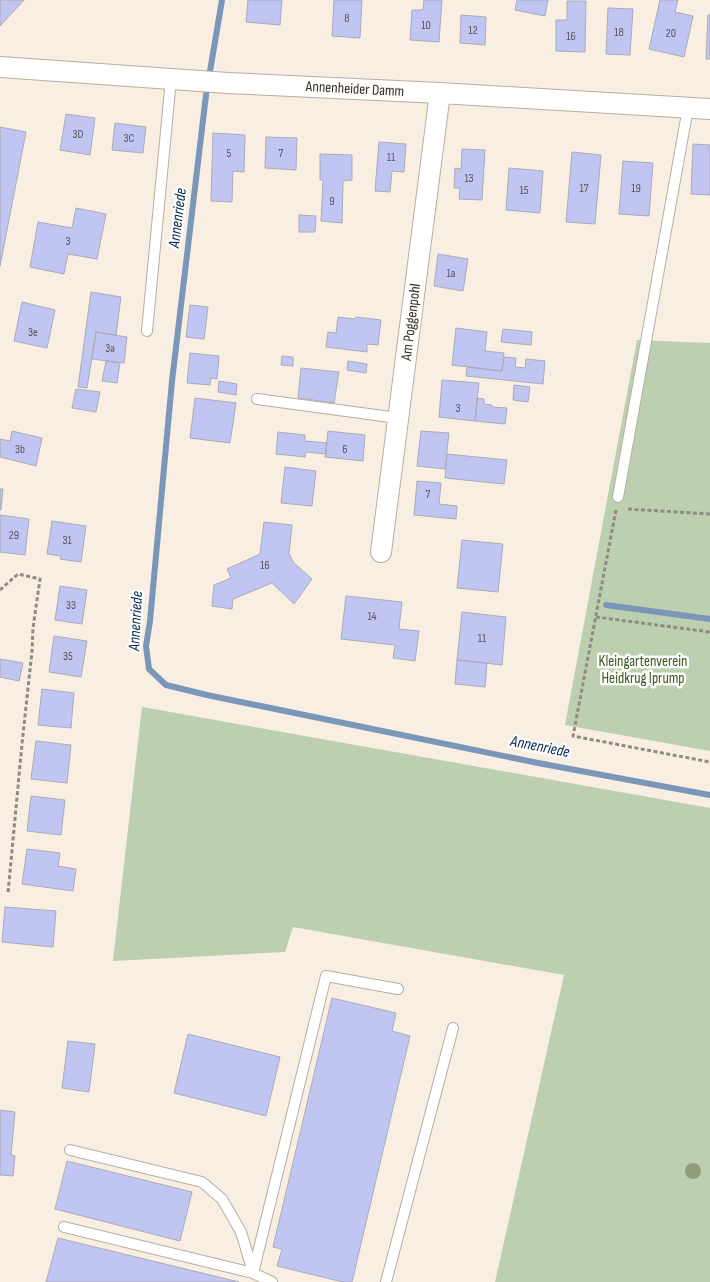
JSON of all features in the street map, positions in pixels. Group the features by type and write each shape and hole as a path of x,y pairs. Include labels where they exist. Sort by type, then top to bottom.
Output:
{"street":[{"name":"Annenheider Damm","path":"0,67 228,83 710,109"},
{"name":"Am Poggenpohl","path":"381,552 440,93"}],"lane":[{"path":"146,331 181,80"},
{"path":"618,497 688,108"},
{"path":"257,400 398,418"},
{"path":"253,1273 326,976 398,989"},
{"path":"386,1282 453,1028"},
{"path":"70,1150 202,1182 222,1199 241,1232 253,1273"},
{"path":"64,1227 253,1273 272,1282"}],"path":[{"path":"618,497 573,736 710,762"},
{"path":"625,509 710,514"},
{"path":"0,590 18,574 40,578 33,628 8,893"},
{"path":"596,618 710,632"}],"green space":[{"name":"Kleingartenverein Heidkrug Iprump","path":"637,340 710,343 710,751 565,725"},
{"path":"142,707 710,808 710,1282 495,1282 564,975 293,927 285,952 113,961"}],"building":[{"path":"0,0 24,0 0,26"},
{"path":"248,0 282,0 280,25 246,22"},
{"path":"334,0 362,0 360,38 332,36"},
{"path":"424,0 442,0 439,42 410,40 412,10 423,10"},
{"path":"517,0 548,0 545,16 515,10"},
{"path":"660,0 678,0 675,12 693,16 684,57 649,49"},
{"path":"567,1 586,1 585,52 556,51 556,20 567,20"},
{"path":"608,8 633,9 630,55 606,54"},
{"path":"461,15 486,17 485,45 460,43"},
{"path":"708,15 710,15 710,59 706,59"},
{"path":"66,114 95,118 90,155 60,150"},
{"path":"115,123 146,127 143,153 112,150"},
{"path":"0,127 26,132 0,266"},
{"path":"213,133 245,135 244,172 233,171 232,202 211,201"},
{"path":"266,137 297,138 296,170 265,168"},
{"path":"379,142 406,144 404,172 392,171 390,192 375,191"},
{"path":"693,144 710,145 710,195 691,194"},
{"path":"462,149 485,150 482,200 459,199 460,188 454,188 455,168 461,169"},
{"path":"572,152 601,155 595,224 566,222"},
{"path":"320,154 352,155 352,180 343,181 342,223 321,221 323,180 320,180"},
{"path":"623,161 653,163 649,216 619,214"},
{"path":"509,168 543,171 540,213 506,210"},
{"path":"76,208 106,214 97,259 68,254 64,274 30,267 38,222 72,228"},
{"path":"299,215 316,216 315,232 299,232"},
{"path":"438,254 468,259 463,291 434,286"},
{"path":"91,292 121,297 116,335 96,332 87,388 78,387"},
{"path":"22,302 55,310 47,348 14,341"},
{"path":"190,305 208,307 204,339 186,337"},
{"path":"338,317 381,320 378,345 367,344 367,352 326,347 328,332 336,333"},
{"path":"456,328 487,332 485,351 504,353 502,371 452,365"},
{"path":"503,329 532,332 531,345 501,342"},
{"path":"96,332 127,337 124,363 92,359"},
{"path":"190,353 219,356 217,379 211,378 210,385 187,383"},
{"path":"282,356 293,357 293,366 281,365"},
{"path":"504,357 516,358 515,367 525,368 526,359 545,361 543,384 466,376 467,367 502,371"},
{"path":"106,361 120,363 117,383 102,381"},
{"path":"348,361 367,364 366,373 347,370"},
{"path":"301,368 339,372 334,403 298,398"},
{"path":"442,380 479,383 475,421 439,417"},
{"path":"219,381 237,384 236,395 218,392"},
{"path":"514,385 530,387 528,402 513,400"},
{"path":"76,389 100,392 96,412 72,408"},
{"path":"195,398 236,403 230,443 190,438"},
{"path":"477,398 484,399 484,404 492,405 492,407 507,408 505,424 475,421"},
{"path":"12,431 42,438 36,466 0,457 0,439 10,441"},
{"path":"328,431 365,435 363,461 325,457"},
{"path":"421,431 449,433 445,469 417,466"},
{"path":"278,432 305,435 305,441 327,443 326,454 306,452 305,457 276,454"},
{"path":"447,454 507,460 504,484 445,478"},
{"path":"285,467 316,471 312,506 281,503"},
{"path":"417,481 441,483 439,504 457,506 456,519 414,515"},
{"path":"0,489 3,489 1,510 0,510"},
{"path":"0,515 29,519 25,555 0,552"},
{"path":"52,521 86,526 81,562 60,559 61,556 47,554"},
{"path":"264,522 292,525 289,553 293,562 312,579 294,604 272,583 233,599 232,609 212,606 214,585 231,578 227,569 260,554"},
{"path":"462,540 503,544 498,592 457,588"},
{"path":"60,586 87,590 82,624 55,620"},
{"path":"346,596 402,602 399,629 419,631 415,661 393,658 395,645 341,639"},
{"path":"462,612 506,617 502,665 457,660"},
{"path":"54,636 87,641 81,677 49,672"},
{"path":"0,659 23,663 19,681 0,677"},
{"path":"457,660 487,663 485,687 455,684"},
{"path":"42,689 74,693 71,728 38,725"},
{"path":"36,741 71,745 67,783 31,779"},
{"path":"31,796 65,800 61,835 27,831"},
{"path":"27,849 60,853 58,866 76,869 73,891 22,884"},
{"path":"5,907 56,911 53,947 2,942"},
{"path":"332,998 396,1013 392,1031 410,1036 352,1282 343,1282 277,1266 282,1249 273,1247"},
{"path":"188,1034 280,1057 266,1116 174,1093"},
{"path":"68,1041 95,1044 89,1092 62,1088"},
{"path":"0,1110 15,1112 11,1155 15,1156 13,1176 0,1175"},
{"path":"67,1161 192,1192 180,1241 55,1209"},
{"path":"58,1238 239,1282 46,1282"}],"waterway":[{"name":"Annenriede","path":"222,0 206,95 172,381 150,621 146,646 149,669 166,685 207,695 538,763 710,795"},
{"path":"606,605 710,619"}]}
